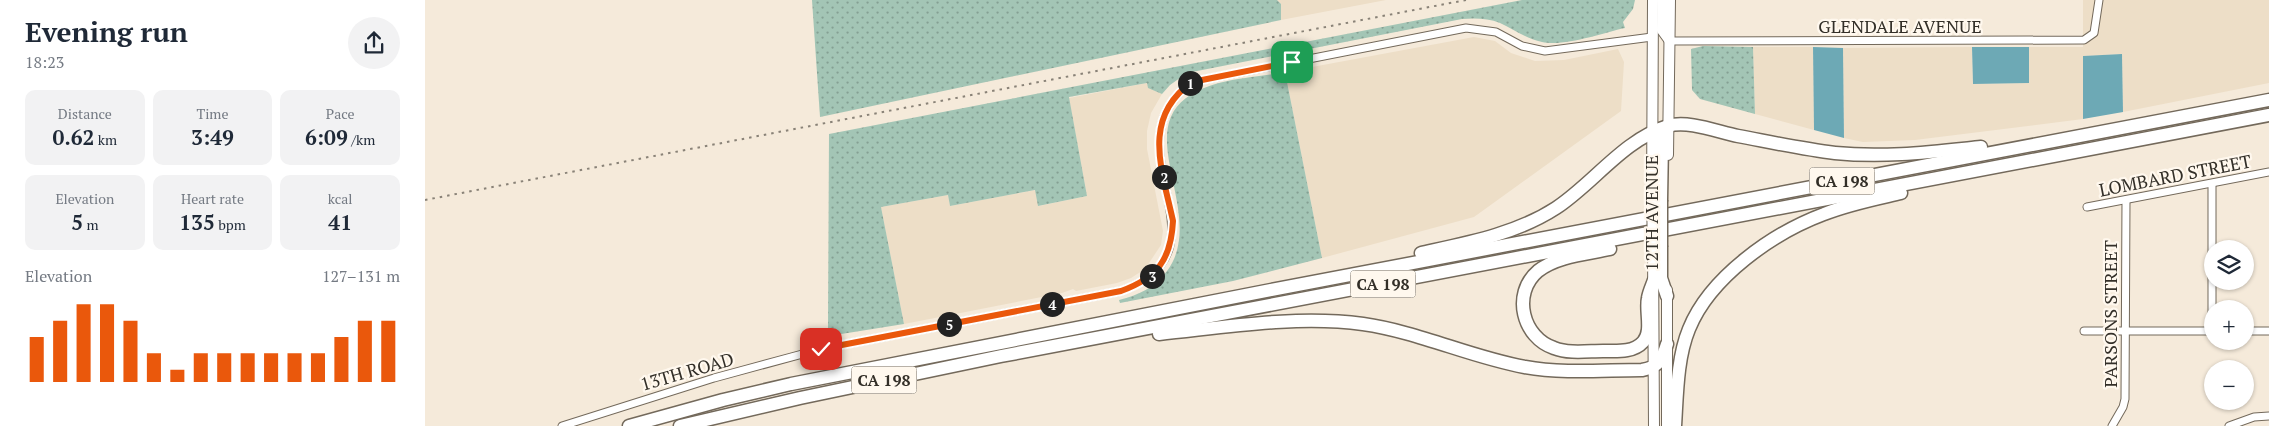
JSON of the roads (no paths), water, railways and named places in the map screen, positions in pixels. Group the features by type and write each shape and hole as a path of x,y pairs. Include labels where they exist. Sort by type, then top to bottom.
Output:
{"highway":[{"name":"CA 198","path":"629,426 769,389 1271,290 2269,100"},
{"name":"CA 198","path":"681,426 809,396 1089,340 2269,115"},
{"path":"1271,290 1468,242 1518,227 1556,208 1639,139 1669,125 1684,125 1772,143 1870,156 2044,143"},
{"path":"1653,132 1660,136 1662,144 1660,248 1661,278 1667,296"},
{"path":"1675,426 1681,364 1689,328 1710,293 1742,263 1781,235 1824,214 2018,163"},
{"path":"1654,280 1647,299 1645,340 1636,348 1629,350 1557,349 1536,338 1525,319 1523,306 1527,287 1535,275 1546,266 1568,258 1629,245 1677,228"},
{"path":"1089,340 1256,324 1318,321 1364,324 1412,334 1532,368 1603,370 1654,368 1659,365 1667,344"}],"main road":[{"name":"12TH AVENUE","path":"1653,0 1653,132"},
{"path":"1663,0 1662,30 1670,41"},
{"name":"12TH AVENUE","path":"1660,199 1669,125 1670,0"},
{"name":"12TH AVENUE","path":"1654,426 1654,280 1660,248"},
{"name":"12TH AVENUE","path":"1667,296 1667,426"}],"street":[{"name":"GLENDALE AVENUE","path":"1670,41 2084,40 2093,33 2099,0"},
{"name":"13TH ROAD","path":"562,426 714,378 821,349 1121,291 1149,279 1165,259 1173,221 1159,153 1161,119 1176,96 1192,82 1466,28 1495,32 1522,46 1545,51 1652,37"},
{"name":"LOMBARD STREET","path":"2087,207 2269,172"},
{"path":"2212,184 2212,300"},
{"name":"PARSONS STREET","path":"2112,426 2123,407 2125,398 2126,200"},
{"path":"2084,330 2204,332"},
{"path":"2254,331 2269,331"},
{"path":"2229,426 2253,417 2269,416"}],"water":[{"path":"1813,47 1843,48 1844,138 1814,130"},
{"path":"1972,47 2029,47 2029,83 1973,84"},
{"path":"2122,54 2123,112 2083,119 2083,56"}],"railway":[{"path":"425,200 1466,0"}]}
